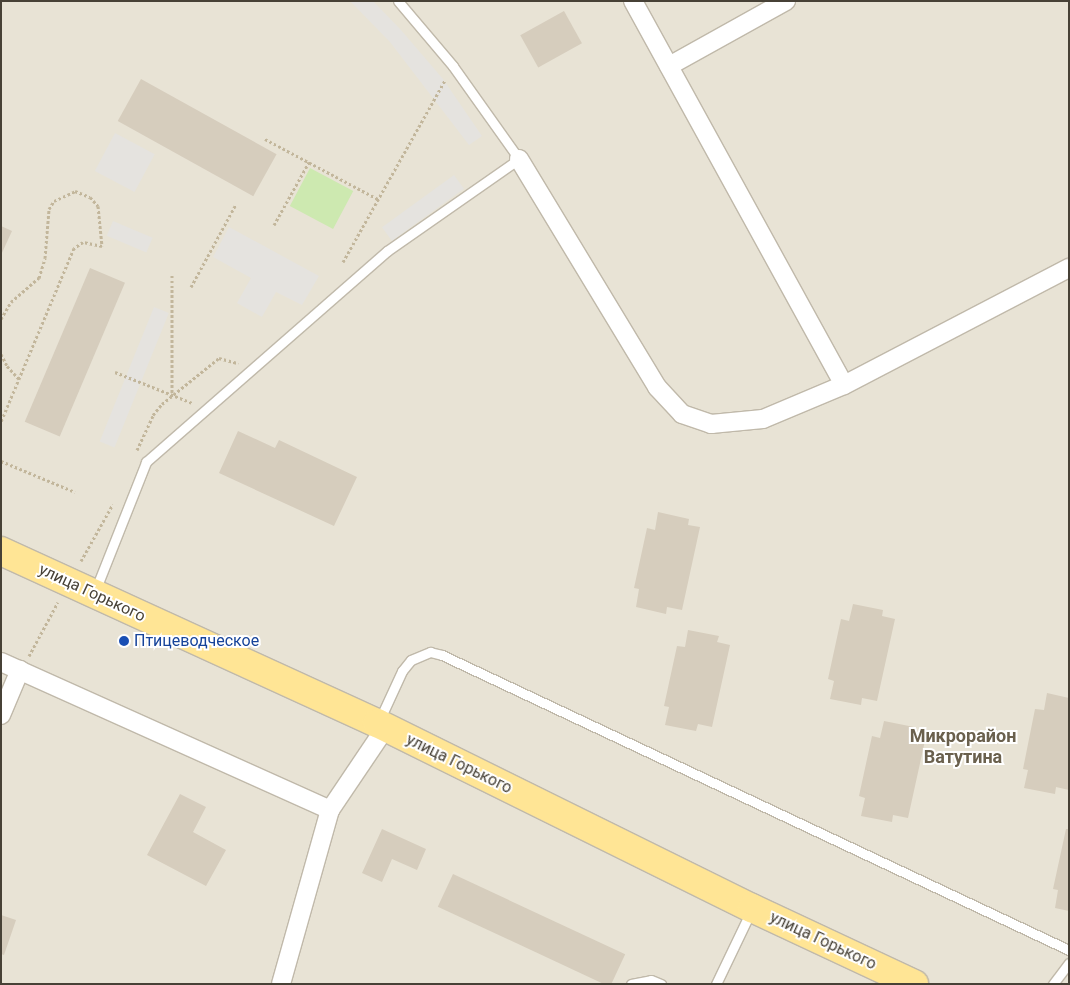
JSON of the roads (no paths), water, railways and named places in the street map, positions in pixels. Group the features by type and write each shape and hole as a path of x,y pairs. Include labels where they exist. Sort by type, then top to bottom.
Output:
{"main road":[{"name":"улица Горького","path":"1,551 382,726 752,908 914,984"}],"street":[{"path":"633,1 844,385"},
{"path":"670,66 786,1"},
{"path":"519,159 657,387 682,414 711,424 763,419 844,385 1069,268"},
{"path":"1,662 330,810"},
{"path":"1,715 20,670"},
{"path":"281,984 330,810 382,726"}],"lane":[{"path":"94,593 146,462 387,251 519,159 453,66 398,1"},
{"path":"382,726 402,671 410,660 430,652 442,655 1069,950"},
{"path":"716,984 752,908"},
{"path":"1053,984 1069,963"},
{"path":"631,984 651,980 661,984"}],"place":[{"name":"Птицеводческое","path":"124,641"}],"district":[{"name":"Микрорайон Ватутина","path":"963,748"}]}
